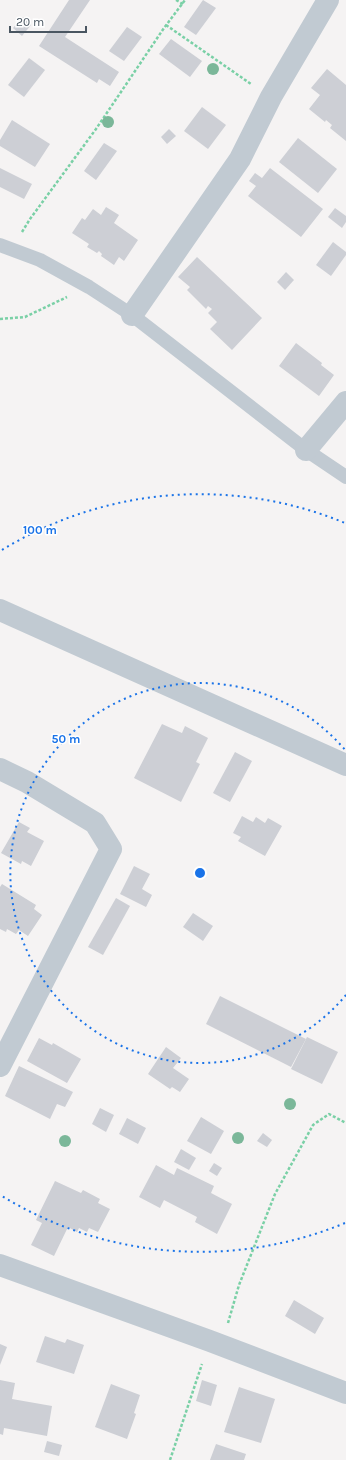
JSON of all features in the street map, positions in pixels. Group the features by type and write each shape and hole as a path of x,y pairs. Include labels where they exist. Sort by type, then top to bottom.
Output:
{"street":[{"path":"132,315 240,159 271,98 324,2"},
{"path":"306,450 346,402"},
{"path":"0,610 346,765"},
{"path":"0,770 27,782 95,823 111,849 0,1066"},
{"path":"0,1265 346,1393"}],"lane":[{"path":"6,247 40,260 89,287 132,315 306,450 346,477"}],"path":[{"path":"176,0 183,4"},
{"path":"6,247 30,219 96,128 166,25 185,0"},
{"path":"166,25 271,98"},
{"path":"0,319 25,317 89,287"},
{"path":"170,1460 275,1194 313,1125 329,1114 346,1123"}],"building":[{"path":"69,0 90,0 65,37 119,72 110,86 99,79 97,83 39,46"},
{"path":"203,0 216,8 196,35 184,27"},
{"path":"23,17 31,25 22,36 13,28"},
{"path":"127,27 142,37 124,61 109,51"},
{"path":"171,39 202,61 190,77 159,54"},
{"path":"29,58 45,70 24,97 8,85"},
{"path":"327,69 346,85 346,141 330,128 332,125 326,120 325,122 309,109 320,95 311,88"},
{"path":"202,107 226,125 208,149 184,131"},
{"path":"12,120 50,144 35,167 0,146 0,140"},
{"path":"169,129 176,136 167,144 161,137"},
{"path":"298,138 337,169 318,193 279,162"},
{"path":"104,143 117,151 96,180 84,171"},
{"path":"0,168 32,184 24,199 0,187"},
{"path":"270,168 323,209 301,237 248,196 256,186 249,181 255,173 262,178"},
{"path":"106,207 119,215 114,223 138,240 124,261 119,257 114,265 101,256 102,254 99,251 97,253 87,247 89,244 72,233 82,218 85,220 93,209 101,215"},
{"path":"335,208 346,216 346,222 342,228 328,217"},
{"path":"333,242 346,252 346,255 331,276 316,265"},
{"path":"197,257 262,318 232,350 210,329 217,322 208,313 212,309 208,306 206,309 187,290 190,287 178,277"},
{"path":"286,272 294,280 285,290 277,282"},
{"path":"296,343 322,363 321,365 334,375 319,396 279,366"},
{"path":"162,724 182,733 185,726 208,738 196,762 200,764 181,802 134,778"},
{"path":"235,752 252,761 230,802 213,793"},
{"path":"242,816 253,822 256,817 265,823 268,818 282,826 265,856 238,841 241,837 233,833"},
{"path":"19,822 30,828 27,832 44,841 31,866 22,861 21,864 1,853"},
{"path":"134,866 150,874 142,889 152,895 146,907 120,894"},
{"path":"2,884 36,905 34,909 42,915 28,936 19,930 16,934 7,929 6,932 0,929 0,887"},
{"path":"116,898 130,906 103,955 88,947"},
{"path":"193,913 213,926 203,941 183,927"},
{"path":"220,996 306,1039 291,1067 206,1024"},
{"path":"307,1037 338,1052 322,1084 291,1069"},
{"path":"39,1038 52,1045 53,1043 81,1059 67,1083 27,1061"},
{"path":"166,1047 181,1058 173,1068 189,1079 180,1092 172,1087 170,1089 148,1074"},
{"path":"19,1066 73,1092 65,1107 57,1104 50,1119 5,1096"},
{"path":"100,1108 114,1115 106,1132 92,1124"},
{"path":"201,1117 224,1131 211,1154 187,1141"},
{"path":"127,1118 146,1128 138,1144 119,1134"},
{"path":"263,1133 272,1140 267,1147 257,1141"},
{"path":"181,1149 196,1158 189,1170 174,1162"},
{"path":"214,1163 222,1168 217,1176 209,1171"},
{"path":"156,1165 174,1175 177,1168 214,1186 211,1193 232,1204 217,1234 195,1222 197,1217 164,1200 160,1208 139,1197"},
{"path":"55,1181 81,1193 83,1190 100,1199 98,1203 110,1209 98,1232 89,1228 87,1232 79,1228 77,1232 68,1227 54,1256 31,1245 42,1223 36,1220"},
{"path":"294,1300 324,1318 315,1334 285,1316"},
{"path":"45,1336 65,1343 67,1339 84,1345 74,1374 36,1362"},
{"path":"0,1344 7,1347 0,1365"},
{"path":"0,1380 15,1383 12,1399 52,1406 47,1436 4,1428 3,1435 0,1434"},
{"path":"202,1380 217,1385 211,1406 196,1401"},
{"path":"111,1384 140,1395 134,1413 136,1414 127,1439 95,1427"},
{"path":"239,1387 275,1399 261,1443 224,1432"},
{"path":"47,1441 62,1445 59,1456 44,1452"},
{"path":"216,1444 246,1454 244,1460 210,1460"}]}
